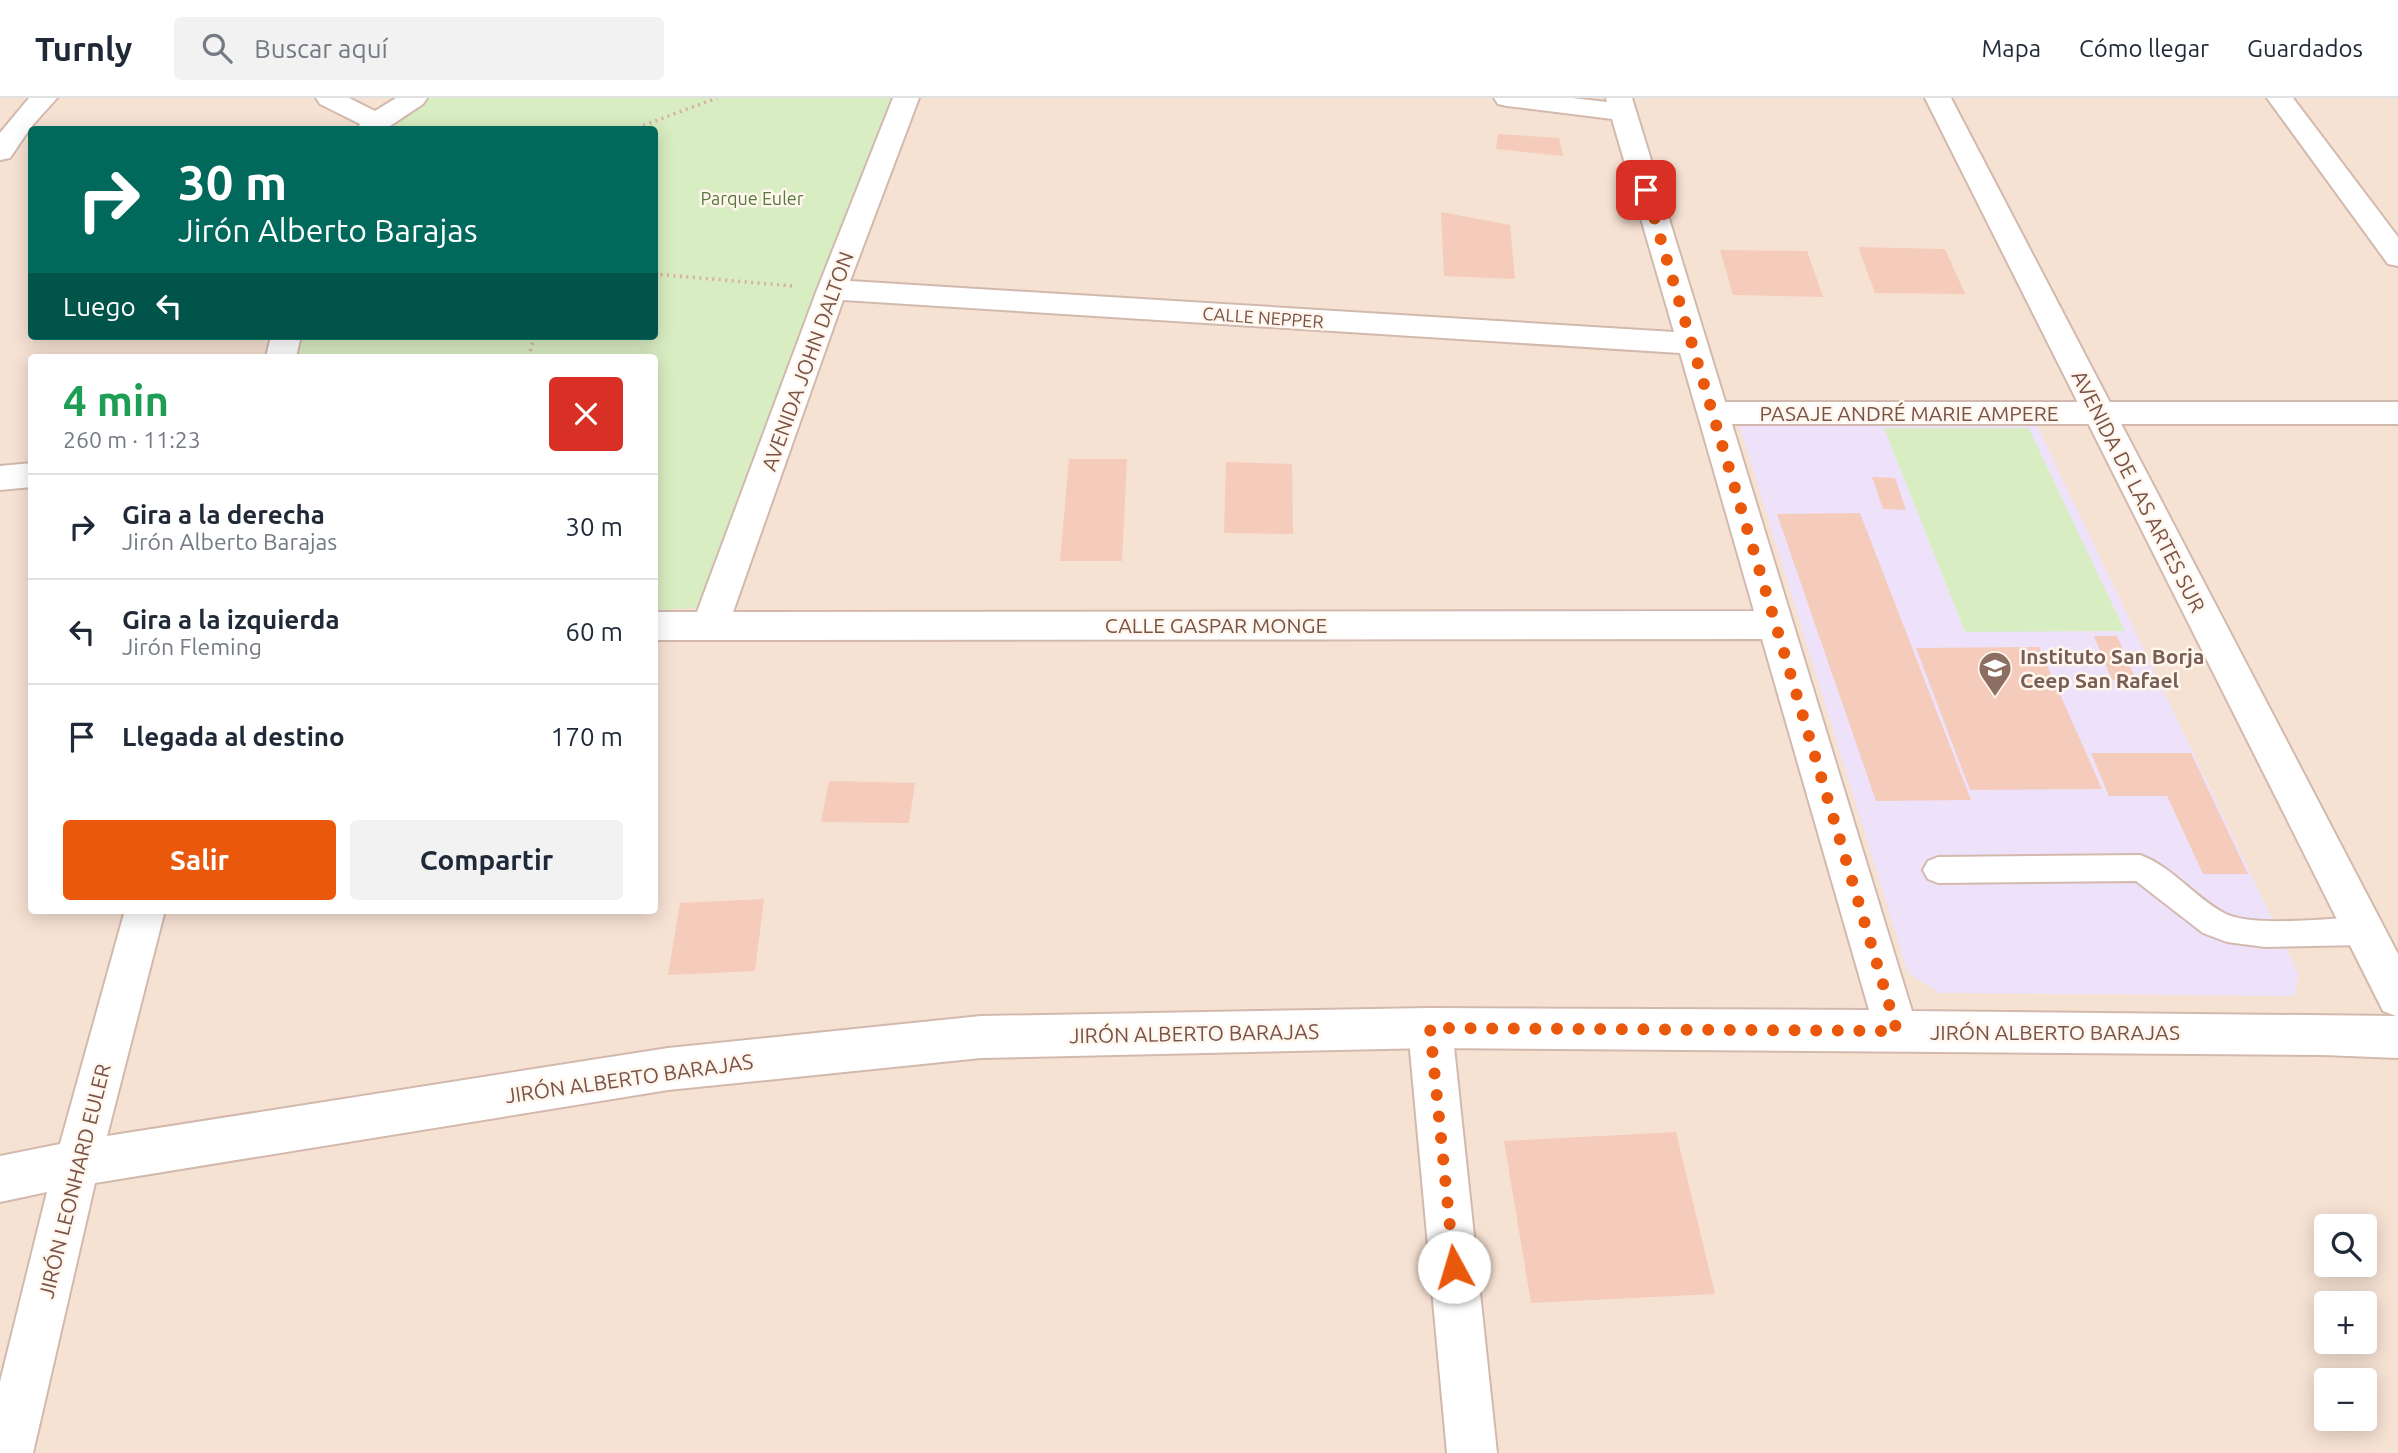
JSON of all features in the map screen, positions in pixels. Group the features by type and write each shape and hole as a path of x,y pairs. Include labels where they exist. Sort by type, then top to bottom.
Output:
{"street":[{"path":"0,152 22,121 44,98"},
{"path":"329,98 372,126 414,98"},
{"name":"AVENIDA JOHN DALTON","path":"710,625 832,290 906,98"},
{"path":"1507,98 1621,105 1715,413 1897,1031"},
{"name":"AVENIDA DE LAS ARTES SUR","path":"1938,98 2398,997"},
{"path":"2280,98 2398,257"},
{"name":"CALLE NEPPER","path":"832,290 1694,344"},
{"name":"PASAJE ANDRÉ MARIE AMPERE","path":"1715,413 2398,413"},
{"path":"0,478 28,475"},
{"name":"CALLE GASPAR MONGE","path":"658,626 1778,625"},
{"name":"JIRÓN LEONHARD EULER","path":"8,1453 77,1163 144,914"},
{"path":"1430,1028 1472,1453"},
{"name":"JIRÓN ALBERTO BARAJAS","path":"0,1179 77,1163 668,1069 981,1037 1430,1028 2323,1034 2398,1037"}],"lane":[{"path":"1938,870 2140,869 2159,878 2215,923 2236,933 2364,931"}],"path":[{"path":"642,126 717,98"},
{"path":"658,274 832,290"}],"shaded area":[{"path":"0,98 2398,98 2398,1453 0,1453"},
{"name":"Instituto San Borja Ceep San Rafael","path":"2035,421 2299,975 2295,996 1940,993 1908,973 1739,424"}],"green space":[{"name":"Parque Euler","path":"429,98 894,98 698,608 658,610 658,354 299,354 302,340 658,340 658,126 390,126"},
{"path":"1884,428 2029,428 2125,631 1965,632"}],"building":[{"path":"1498,134 1559,138 1563,156 1496,149"},
{"path":"1441,212 1510,225 1515,279 1444,276"},
{"path":"1858,247 1945,249 1965,294 1875,293"},
{"path":"1720,250 1807,251 1823,297 1733,295"},
{"path":"1069,459 1127,459 1122,561 1060,561"},
{"path":"1226,462 1292,464 1293,534 1224,533"},
{"path":"1872,477 1895,478 1906,510 1883,509"},
{"path":"1860,513 1971,800 1876,801 1777,514"},
{"path":"2094,636 2117,636 2136,680 2112,680"},
{"path":"2039,647 2102,789 1970,790 1916,648"},
{"path":"2091,753 2191,753 2248,874 2203,874 2167,796 2109,796"},
{"path":"829,781 915,783 909,823 821,822"},
{"path":"764,899 755,971 668,975 680,903"},
{"path":"1676,1132 1715,1294 1531,1303 1504,1141"}],"place":[{"name":"Instituto San Borja Ceep San Rafael","path":"1995,698"}],"route":[{"path":"1454,1267 1430,1028 1897,1031 1715,413 1646,190"}]}
